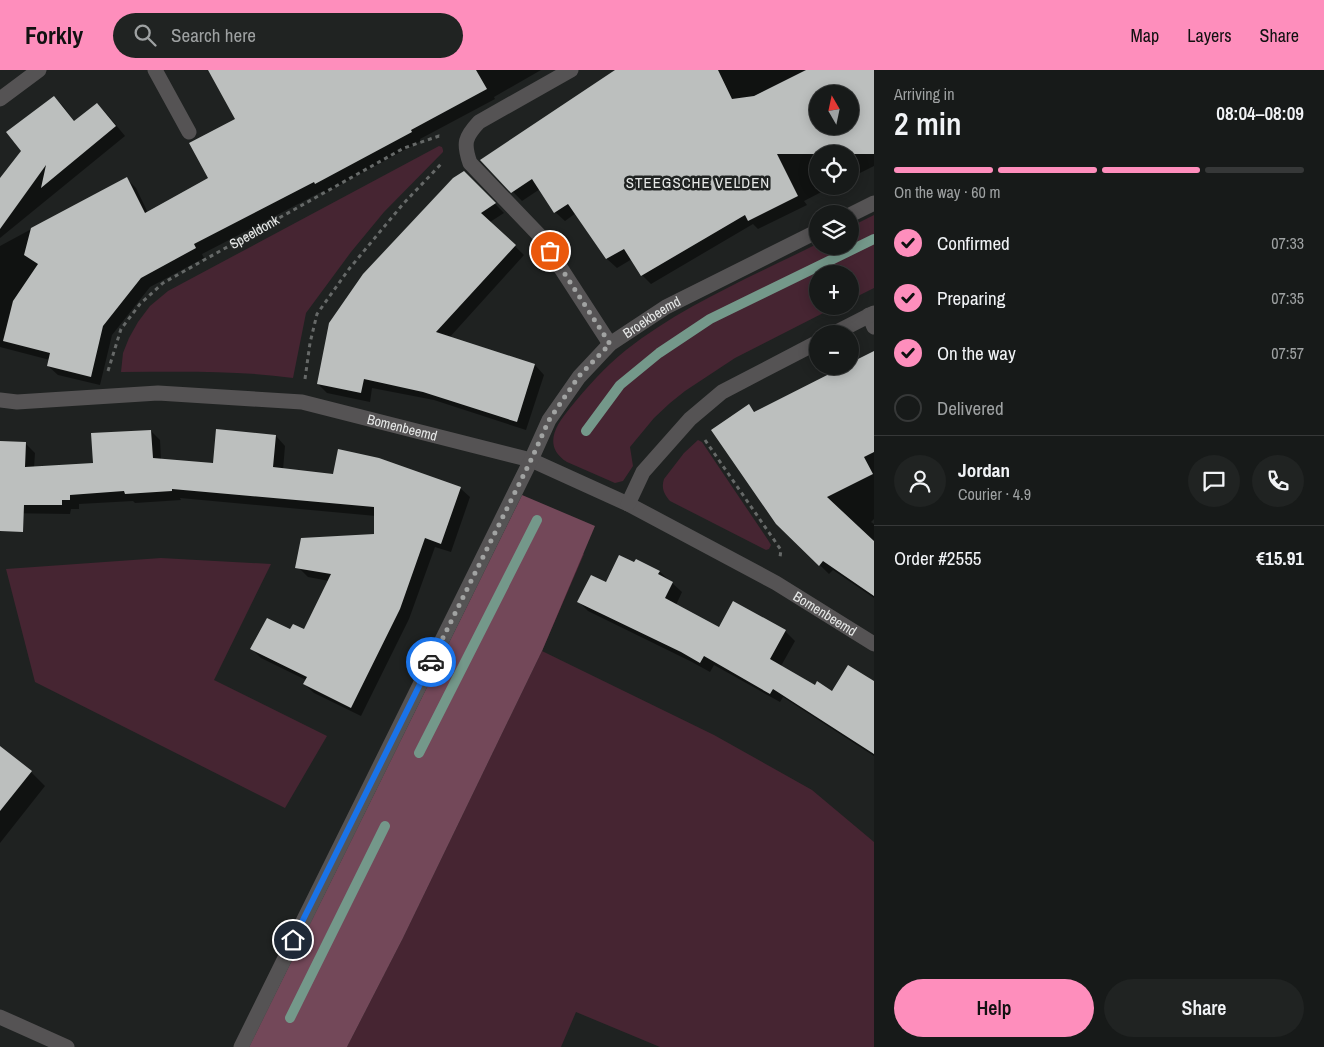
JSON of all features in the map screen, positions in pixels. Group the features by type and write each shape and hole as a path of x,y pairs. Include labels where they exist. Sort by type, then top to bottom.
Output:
{"street":[{"path":"0,99 39,70"},
{"path":"155,70 189,132"},
{"path":"571,70 479,122 466,139 466,151 470,163 540,236 610,344"},
{"path":"859,210 874,203"},
{"name":"Broekbeemd","path":"241,1047 549,420 579,376 610,344 666,307 809,236"},
{"path":"855,325 872,318"},
{"path":"628,504 643,472 690,419 722,392 809,347"},
{"name":"Bomenbeemd","path":"0,400 18,402 158,393 302,402 531,460 628,504 776,583 874,644"},
{"path":"0,1017 68,1047"}],"path":[{"name":"Speeldonk","path":"105,396 108,367 121,329 140,304 163,283 404,148 440,136 466,139"},
{"path":"302,402 310,343 317,314 349,269 403,204 466,139"},
{"path":"690,419 781,550 776,583"}],"shaded area":[{"path":"439,146 442,147 443,152 384,212 351,252 306,313 293,378 229,373 121,372 123,353 138,322 150,306 168,291"},
{"path":"874,215 874,288 859,296 859,265 809,265 809,315 819,315 735,358 670,403 654,418 630,447 633,466 623,481 615,483 567,462 559,456 553,442 556,428 560,421 590,385 626,350 670,319 809,248 809,255 859,255 859,222"},
{"path":"698,440 702,442 768,540 771,545 769,549 766,550 670,501 666,496 663,488 664,479 684,453"},
{"path":"522,495 595,526 542,651 403,938 347,1047 249,1047"},
{"path":"520,525 584,554 542,651"},
{"path":"161,558 271,564 214,680 327,736 285,808 35,682 6,569"},
{"path":"542,651 714,735 812,790 874,842 874,1047 660,1047 576,1012 561,1047 347,1047 403,938"}],"building":[{"path":"208,70 476,70 487,89 315,184 314,182 194,244 196,248 141,278 103,326 91,377 47,366 50,353 3,341 13,301 38,264 24,255 31,228 127,177 145,213 208,178 189,143 235,119"},
{"path":"615,70 718,70 732,99 754,96 806,70 874,70 874,154 859,154 859,145 809,145 809,154 777,154 798,196 748,221 745,215 641,276 624,249 606,259 568,204 554,213 532,179 511,193 480,160"},
{"path":"54,96 74,121 97,103 116,126 41,188 46,165 0,229 0,178 21,151 6,132"},
{"path":"464,171 496,203 481,213 516,245 436,332 535,364 517,422 423,392 364,379 361,393 317,384 329,323 363,274 453,178"},
{"path":"874,351 874,452 864,457 873,474 827,497 874,541 874,596 823,561 819,566 776,524 711,430 749,404 754,412 827,375 859,375 859,358"},
{"path":"216,429 276,435 273,467 333,474 338,449 379,458 461,487 441,544 425,538 400,609 351,708 303,684 307,677 250,649 267,618 290,629 293,624 304,629 331,574 295,568 301,538 374,534 374,507 172,489 172,491 125,494 124,491 70,495 70,500 62,500 62,505 24,505 23,532 0,531 0,441 26,442 25,467 93,463 91,433 151,430 153,458 213,463"},
{"path":"619,555 634,562 636,559 660,571 658,574 673,582 665,598 719,627 733,601 786,630 770,659 815,685 817,681 832,691 848,665 874,681 874,754 773,689 770,694 704,656 700,663 577,602 591,575 606,582"},
{"path":"0,746 32,771 0,811"}],"waterway":[{"path":"586,431 620,385 659,353 710,319 874,239"},
{"path":"419,753 537,520"},
{"path":"290,1018 385,826"}],"way so far":[{"path":"431,662 549,420 579,376 610,344 550,251"}],"district":[{"name":"STEEGSCHE VELDEN","path":"698,183"}],"route":[{"path":"293,940 431,662"}]}
